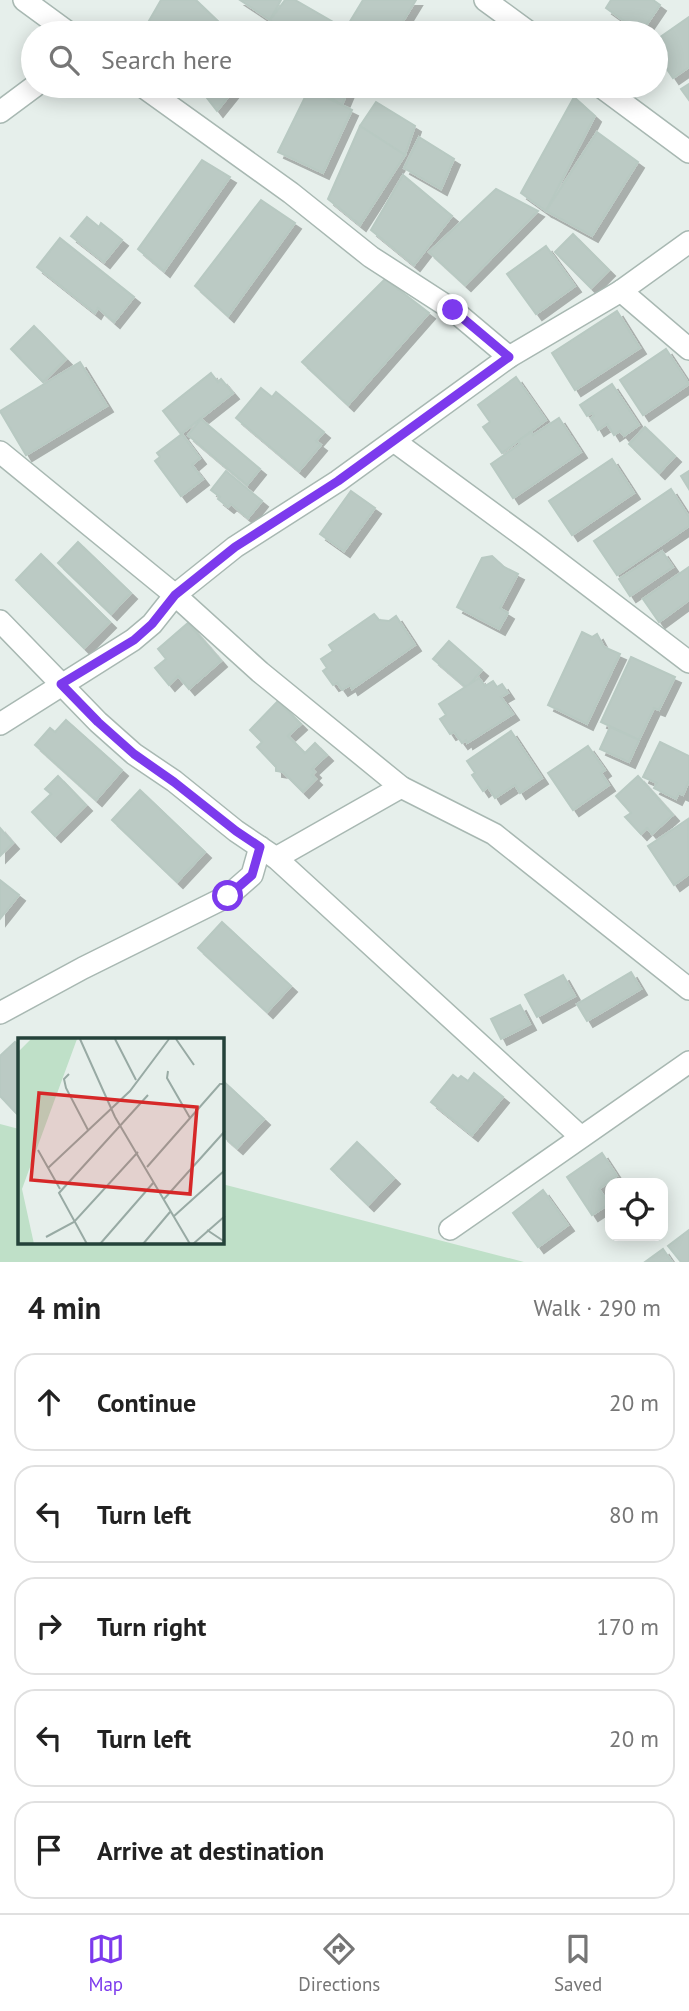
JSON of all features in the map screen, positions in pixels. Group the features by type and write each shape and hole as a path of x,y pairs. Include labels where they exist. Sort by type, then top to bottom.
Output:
{"street":[{"path":"24,0 53,21"},
{"path":"485,0 514,21"},
{"path":"0,112 21,96"},
{"path":"159,98 291,193 371,257 453,310 509,357"},
{"path":"616,98 689,152"},
{"path":"0,724 134,640 152,624 175,595 235,547 338,481 509,357 621,291 689,242"},
{"path":"621,291 689,349"},
{"path":"394,441 689,663"},
{"path":"0,452 175,595 260,672 401,787 494,834 689,989"},
{"path":"0,621 98,722 134,754 268,853 581,1137"},
{"path":"0,1013 83,968 228,896 252,875 268,853 401,787"},
{"path":"450,1229 689,1062"}],"green space":[{"path":"0,1124 18,1129 18,1244 224,1244 224,1185 524,1262 0,1262"}],"building":[{"path":"161,0 196,0 218,21 149,21"},
{"path":"240,0 281,0 270,20"},
{"path":"285,0 295,0 332,21 271,21"},
{"path":"363,0 416,0 403,21 350,21"},
{"path":"611,0 653,0 660,5 649,21 624,21 606,8"},
{"path":"689,17 689,67 673,78 668,71 668,32"},
{"path":"689,84 689,100 681,89"},
{"path":"207,98 227,98 217,111"},
{"path":"305,98 327,98 352,110 323,173 278,152"},
{"path":"331,98 345,98 342,105"},
{"path":"575,98 595,116 546,211 521,193"},
{"path":"376,102 415,126 405,155 360,126"},
{"path":"360,126 405,155 360,225 328,199"},
{"path":"597,132 638,162 592,236 546,211"},
{"path":"419,137 454,159 441,189 404,168"},
{"path":"202,160 230,177 164,271 138,249"},
{"path":"403,175 452,216 414,265 371,230"},
{"path":"496,189 538,211 465,285 429,252"},
{"path":"261,200 295,223 228,316 195,286"},
{"path":"87,217 99,227 101,223 122,240 104,262 71,236"},
{"path":"573,234 609,270 591,288 555,252"},
{"path":"60,238 134,297 114,322 98,308 95,313 37,267"},
{"path":"546,246 575,286 536,314 507,274"},
{"path":"385,279 429,313 348,405 302,362"},
{"path":"617,311 640,348 575,390 552,353"},
{"path":"34,326 66,359 43,382 11,349"},
{"path":"666,349 689,384 643,415 620,380"},
{"path":"80,362 107,406 26,455 0,411"},
{"path":"211,373 218,382 221,379 233,393 181,434 163,411"},
{"path":"516,377 546,420 502,453 483,427 490,422 478,405"},
{"path":"612,384 639,425 624,436 620,431 614,435 607,424 598,430 591,418 594,416 592,413 587,416 580,405"},
{"path":"261,388 272,397 276,392 324,432 316,441 321,445 299,471 236,418"},
{"path":"559,418 581,452 513,498 491,464 520,444 518,441 531,432 533,435"},
{"path":"201,419 260,469 247,485 188,435"},
{"path":"645,427 675,456 659,473 629,444"},
{"path":"182,434 200,458 192,465 203,479 181,496 155,461 160,457 157,453"},
{"path":"612,459 634,493 572,535 549,501"},
{"path":"226,471 262,501 248,518 231,504 228,507 211,490"},
{"path":"689,471 689,489 681,476"},
{"path":"671,489 689,517 689,526 617,575 594,541"},
{"path":"351,491 375,508 344,551 320,534"},
{"path":"78,542 131,593 111,614 58,563"},
{"path":"662,551 673,567 630,596 619,579"},
{"path":"41,554 110,622 84,648 16,580"},
{"path":"492,556 504,567 518,574 500,608 508,613 499,629 457,607 482,558"},
{"path":"689,567 689,600 659,622 643,599"},
{"path":"374,614 379,620 389,621 396,616 415,645 352,689 350,685 342,690 337,683 333,685 323,671 327,668 321,659 333,651 329,645"},
{"path":"188,623 221,661 189,689 178,676 169,685 155,668 166,659 158,649"},
{"path":"582,632 592,637 597,634 604,647 620,654 587,724 548,705"},
{"path":"449,641 482,670 467,688 433,659"},
{"path":"631,657 675,677 659,710 654,708 639,740 601,722"},
{"path":"479,678 485,686 493,681 497,687 502,684 508,693 501,697 513,714 467,743 466,740 462,743 454,732 450,734 440,719 446,715 439,704"},
{"path":"278,701 301,724 288,736 305,753 315,743 327,755 312,769 315,772 312,775 316,779 303,792 283,772 276,771 276,767 257,747 262,742 250,730"},
{"path":"66,720 122,770 96,800 35,745 50,728 55,732"},
{"path":"610,727 639,740 629,762 600,749"},
{"path":"511,731 542,778 520,793 515,785 495,798 488,787 483,791 472,775 475,773 467,761"},
{"path":"660,742 689,756 689,781 683,795 679,793 676,799 654,788 657,783 643,777"},
{"path":"588,746 605,770 601,773 609,785 573,810 548,773"},
{"path":"58,776 86,805 55,836 32,812 51,794 45,789"},
{"path":"638,776 673,815 652,834 647,828 641,834 625,817 631,813 616,796"},
{"path":"140,790 205,852 177,882 112,820"},
{"path":"688,819 689,874 674,885 648,846"},
{"path":"0,828 13,843 0,856"},
{"path":"0,880 19,895 0,919"},
{"path":"222,922 291,986 267,1012 198,948"},
{"path":"631,972 641,989 587,1021 577,1004"},
{"path":"563,975 575,996 537,1017 525,995"},
{"path":"520,1005 530,1024 501,1039 491,1019"},
{"path":"15,1042 18,1045 18,1115 0,1096 0,1056"},
{"path":"474,1073 503,1097 472,1135 431,1102 453,1075 468,1081"},
{"path":"224,1082 264,1119 237,1148 224,1137"},
{"path":"357,1142 394,1178 368,1205 331,1169"},
{"path":"602,1153 617,1176 605,1178 605,1185 599,1189 605,1198 605,1207 592,1215 567,1177"},
{"path":"543,1190 568,1225 538,1247 513,1213"},
{"path":"689,1230 689,1262 681,1262 668,1246"},
{"path":"663,1249 672,1262 645,1262"}],"route":[{"path":"228,896 252,875 260,847 134,754 61,684 134,640 152,624 175,595 235,547 338,481 509,357 453,310"}]}
